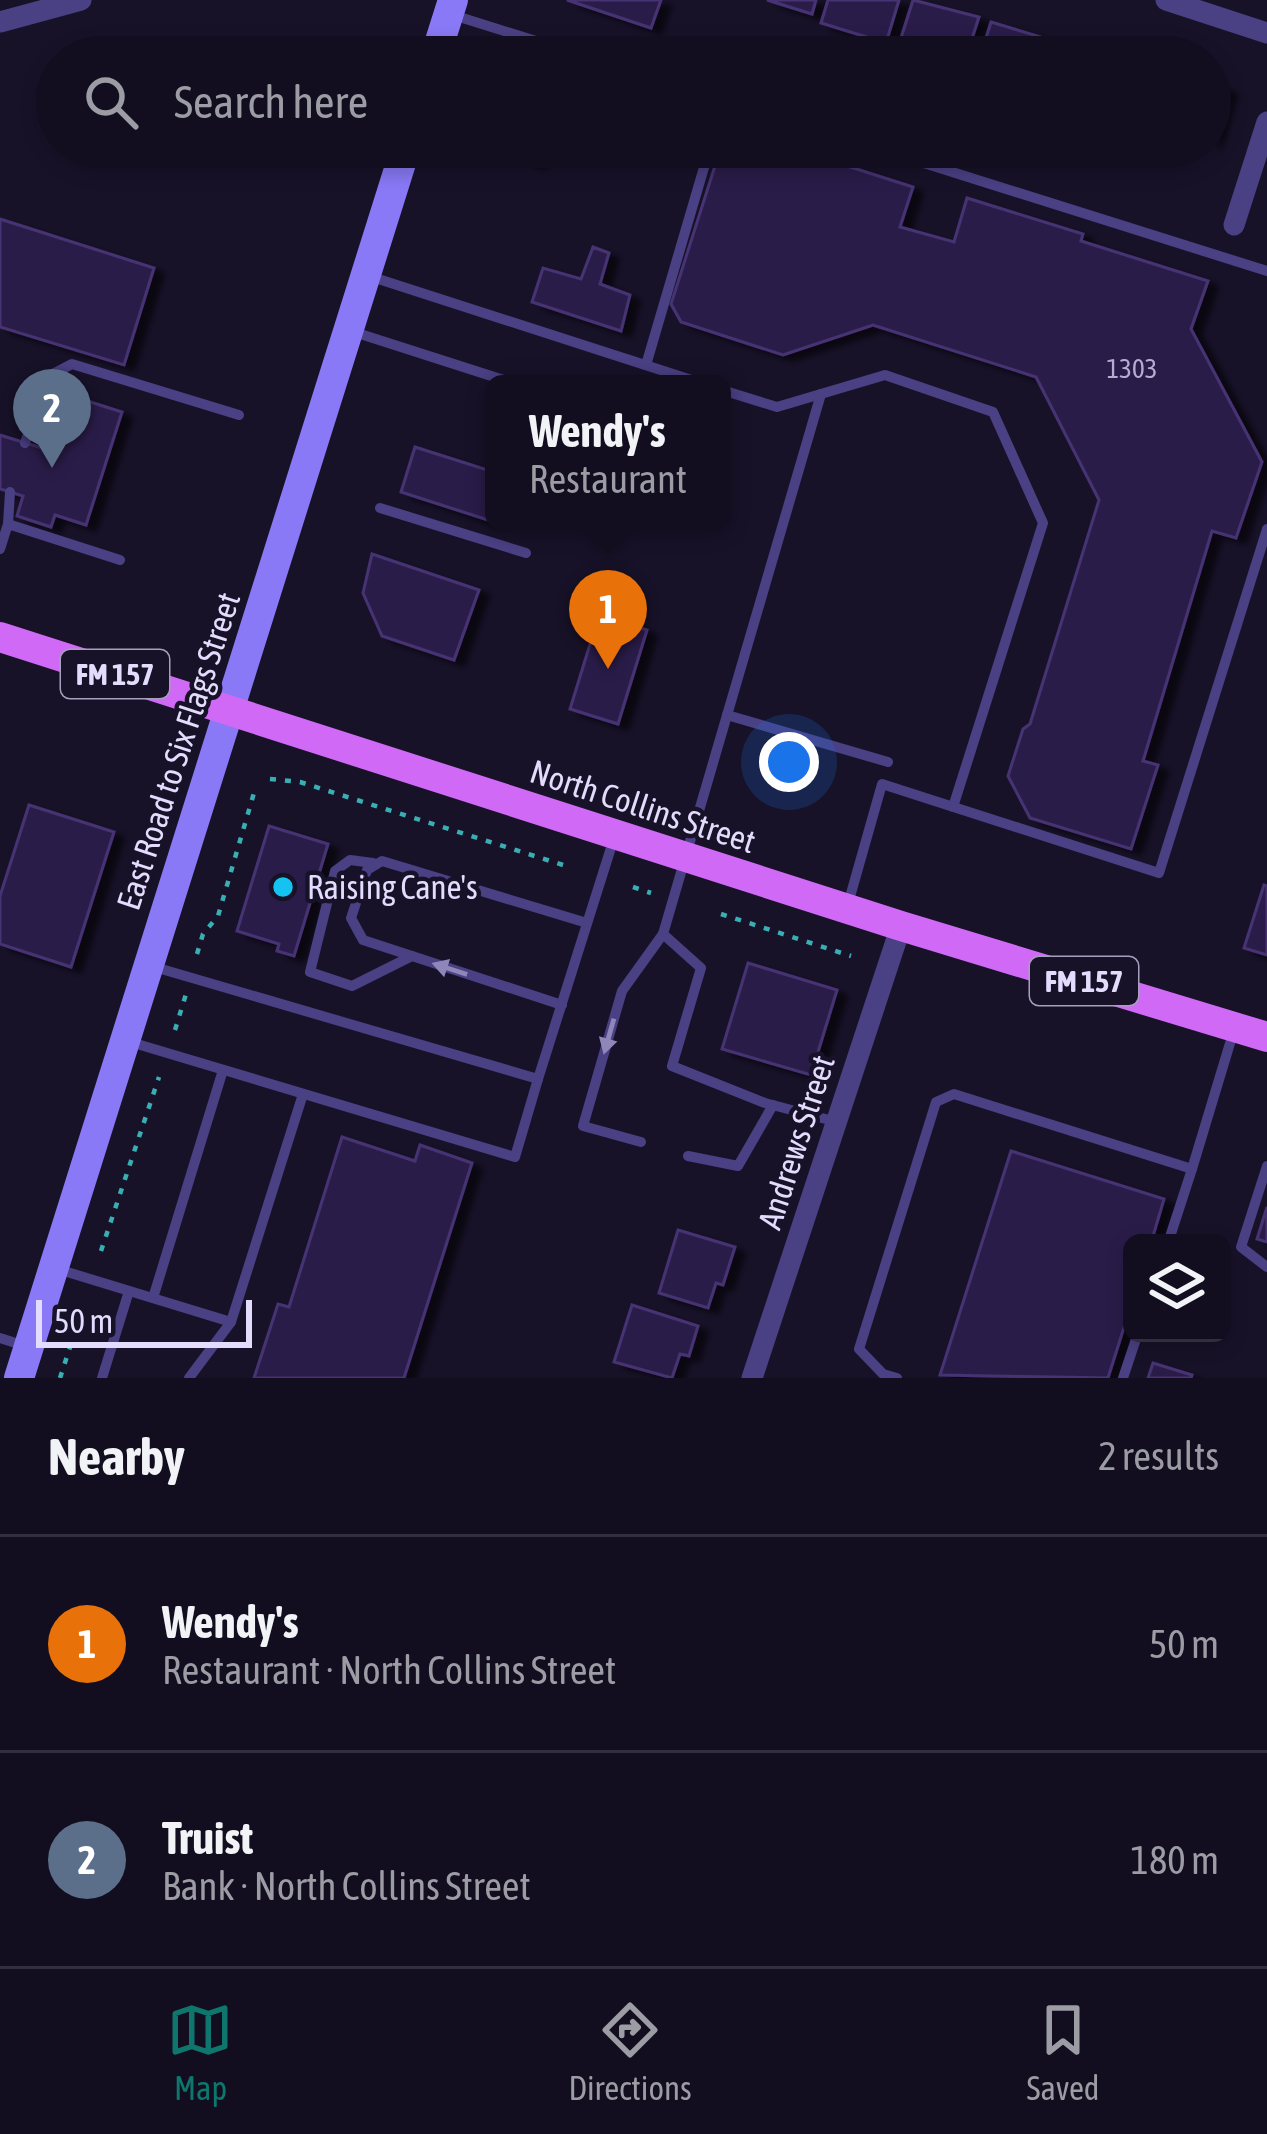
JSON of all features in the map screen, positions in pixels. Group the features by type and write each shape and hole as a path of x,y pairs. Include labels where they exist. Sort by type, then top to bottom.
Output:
{"main road":[{"name":"North Collins Street","path":"0,637 846,909 1267,1037"}],"street":[{"path":"0,22 81,0"},
{"path":"1166,0 1267,33"},
{"path":"441,36 450,7"},
{"path":"1234,225 1267,122"},
{"name":"East Road to Six Flags Street","path":"19,1378 14,1342 51,1267 399,168"},
{"name":"Andrews Street","path":"752,1378 901,926"}],"lane":[{"path":"450,7 529,36"},
{"path":"646,365 704,168"},
{"path":"940,168 1267,271"},
{"path":"366,275 677,375"},
{"path":"349,331 488,375"},
{"path":"26,442 46,377 72,364 239,416"},
{"path":"731,393 777,407 885,375 993,412 1043,523 953,807"},
{"path":"641,1142 583,1126 622,991 663,934 821,394"},
{"path":"0,549 10,492"},
{"path":"380,508 526,554"},
{"path":"8,524 120,560"},
{"path":"846,909 882,784 1159,873 1267,529"},
{"path":"727,716 888,762"},
{"path":"124,1040 515,1157 615,834"},
{"path":"412,956 352,986 310,972 335,871 350,860 391,862 587,923"},
{"path":"374,863 352,928 363,940 562,1005"},
{"path":"663,934 700,968 672,1066 773,1105 837,1122"},
{"path":"148,965 538,1079"},
{"path":"1171,1234 1235,1027"},
{"path":"153,1298 223,1070"},
{"path":"188,1378 231,1322 303,1094"},
{"path":"897,1378 883,1374 859,1349 936,1102 954,1094 1192,1169"},
{"path":"688,1156 738,1166 773,1105"},
{"path":"1267,1166 1241,1246 1267,1267"},
{"path":"51,1267 231,1322"},
{"path":"102,1378 129,1291"},
{"path":"1124,1378 1135,1342"}],"path":[{"path":"270,779 300,782 563,865"},
{"path":"197,954 203,934 218,916 256,786"},
{"path":"633,887 652,892"},
{"path":"722,914 850,956"},
{"path":"175,1030 186,994"},
{"path":"101,1251 159,1078"},
{"path":"60,1378 82,1310"}],"building":[{"path":"567,0 661,0 651,28"},
{"path":"767,0 816,0 812,14"},
{"path":"828,0 899,0 888,36 863,36 821,23"},
{"path":"913,0 979,17 973,36 902,36"},
{"path":"991,22 1037,36 987,36"},
{"path":"714,168 854,168 913,187 900,227 954,242 967,198 1083,234 1081,241 1208,281 1191,329 1262,462 1236,538 1212,531 1143,761 1158,765 1131,849 1030,818 1008,776 1023,729 1030,724 1099,500 1036,377 873,325 783,355 681,322 671,304"},
{"path":"0,219 154,268 124,365 0,327"},
{"path":"593,247 609,253 600,284 630,295 621,331 532,302 543,268 581,279"},
{"path":"56,391 122,412 86,525 55,515 51,527 17,516 23,496 0,489 0,435 39,447"},
{"path":"415,447 485,469 485,519 401,492"},
{"path":"372,554 479,590 454,660 382,636 363,593"},
{"path":"599,615 647,630 618,724 570,709"},
{"path":"29,805 114,832 71,967 0,944 0,896"},
{"name":"Raising Cane's","path":"269,826 328,844 294,956 277,951 279,944 237,931"},
{"path":"1267,886 1267,955 1244,948"},
{"path":"748,963 837,990 811,1075 722,1049"},
{"path":"342,1137 415,1161 420,1145 472,1163 404,1378 254,1378 278,1304 289,1307"},
{"path":"1011,1151 1164,1199 1154,1234 1123,1234 1123,1330 1108,1378 940,1375"},
{"path":"1267,1207 1267,1242 1257,1239"},
{"path":"678,1230 735,1247 723,1285 716,1283 708,1308 659,1293"},
{"path":"632,1305 698,1326 689,1356 680,1354 672,1378 614,1362"},
{"path":"1153,1363 1192,1375 1191,1378 1148,1378"}],"place":[{"name":"Truist","path":"52,468"},
{"name":"Wendy's","path":"608,669"},
{"name":"Raising Cane's","path":"283,887"}]}
